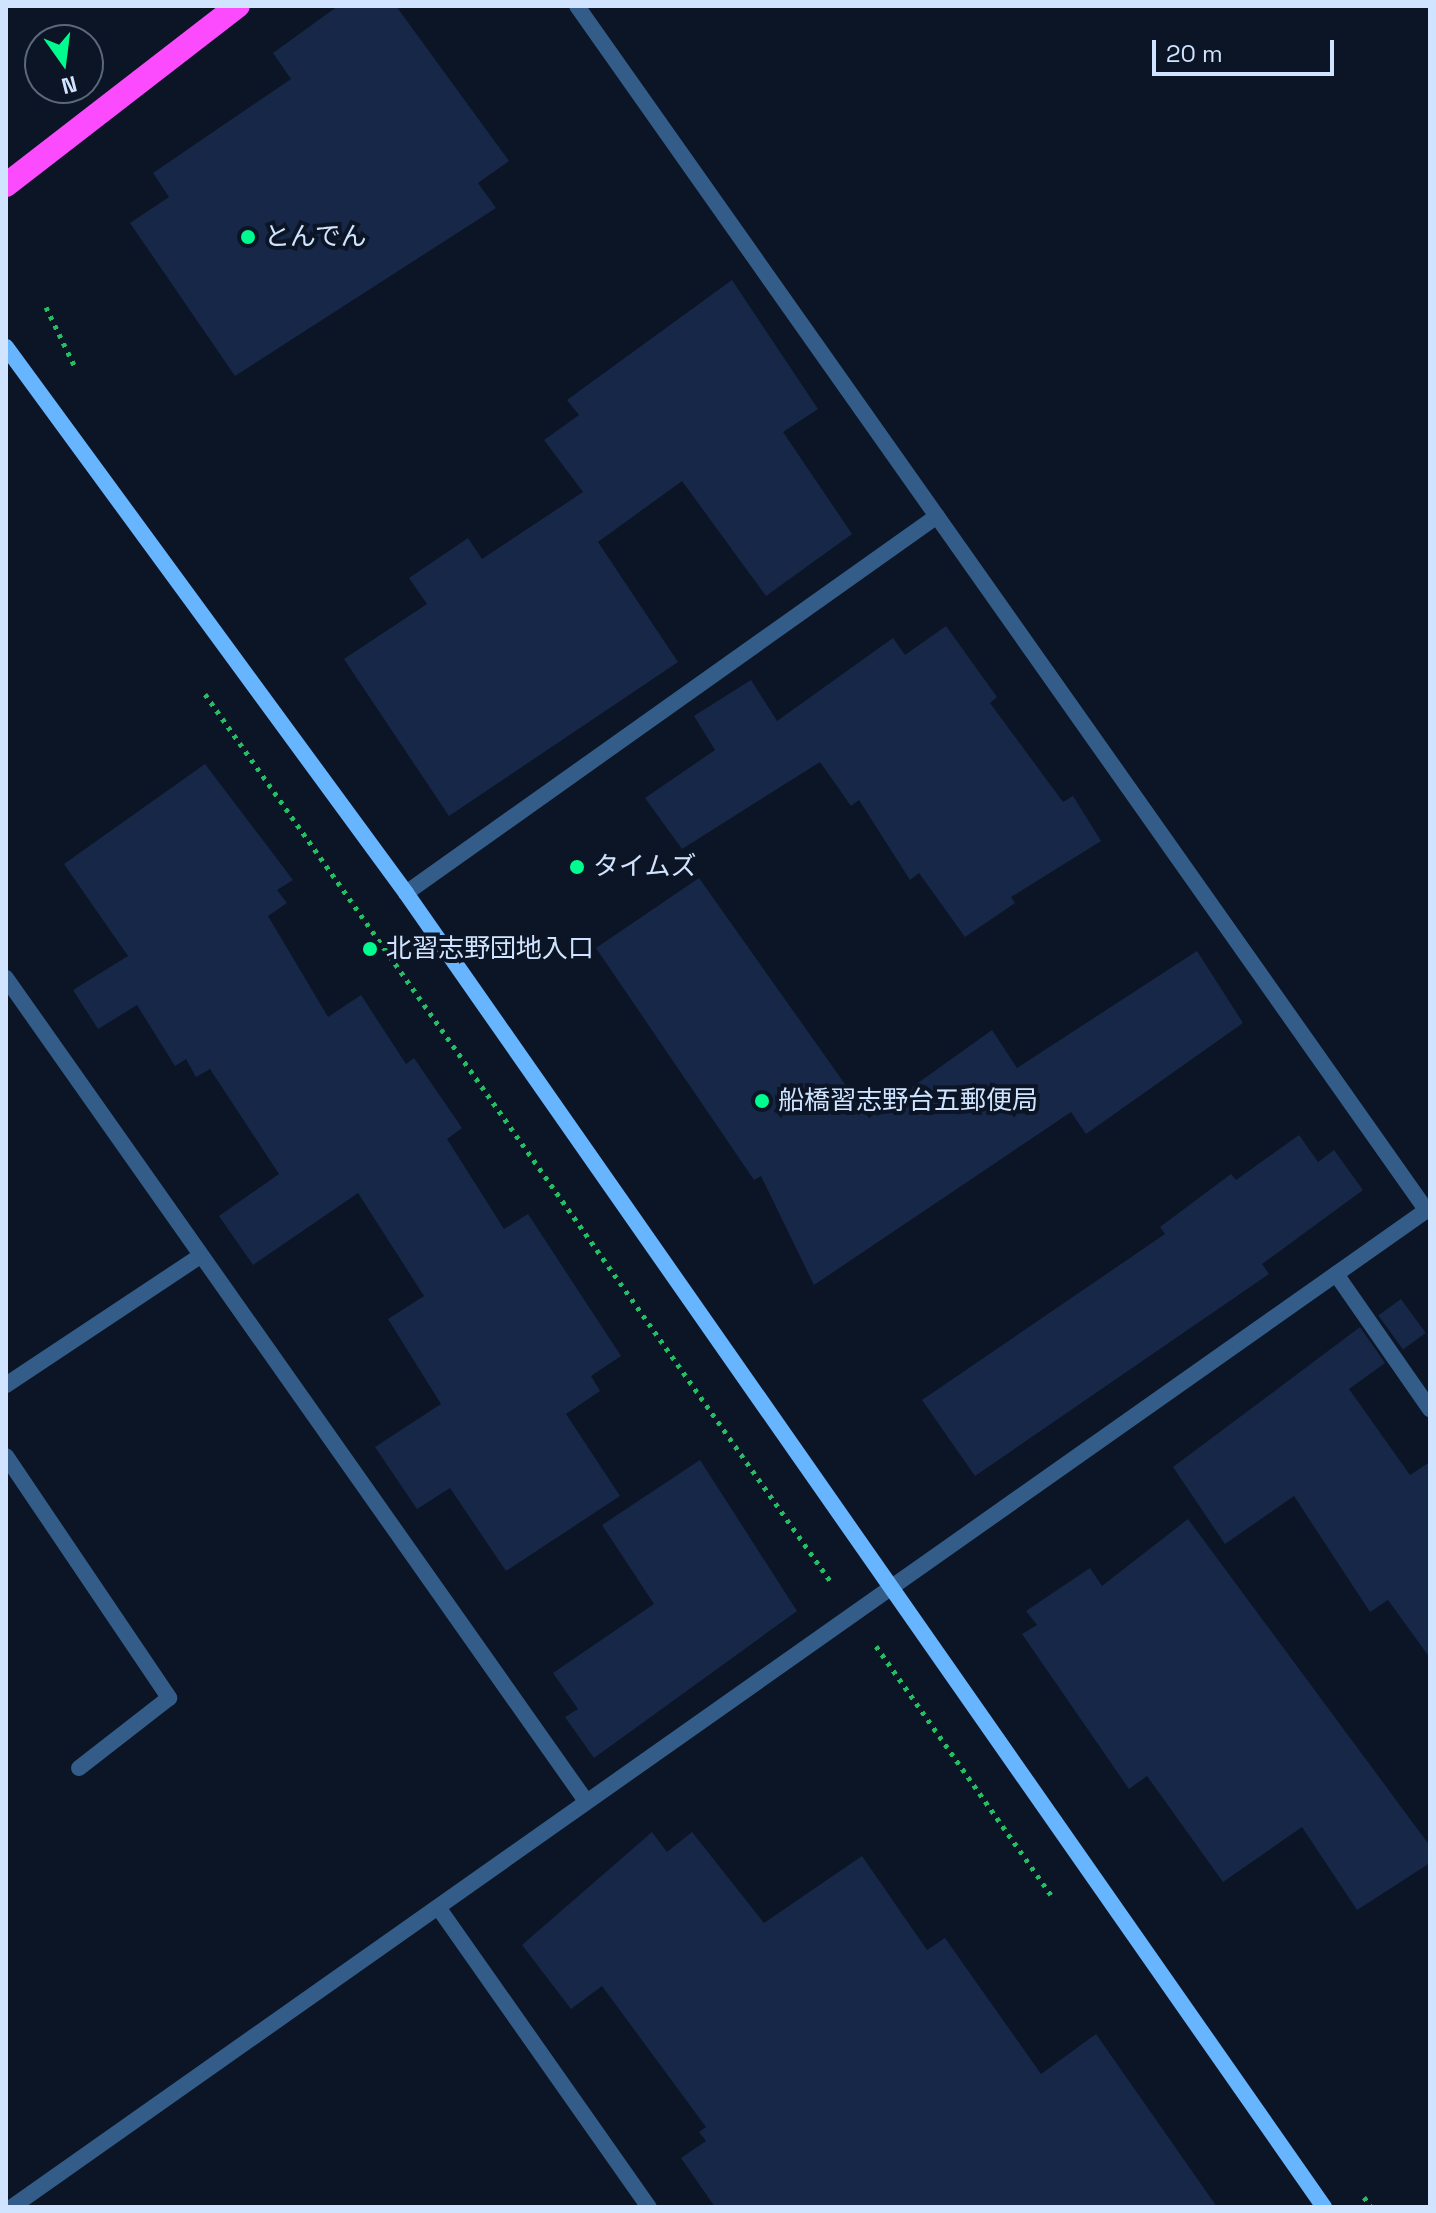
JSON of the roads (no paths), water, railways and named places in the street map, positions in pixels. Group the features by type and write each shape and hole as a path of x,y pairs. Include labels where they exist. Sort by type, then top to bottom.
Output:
{"highway":[{"path":"6,185 211,15 238,6"}],"street":[{"path":"12,2207 440,1910 586,1801 1428,1210 577,6"},
{"path":"6,347 406,893 888,1590 1324,2207"},
{"path":"406,893 937,516"},
{"path":"6,978 199,1257 586,1801"},
{"path":"6,1385 199,1257"},
{"path":"1336,1274 1430,1409"},
{"path":"6,1456 169,1698 79,1768"},
{"path":"440,1910 649,2207"}],"place":[{"name":"とんでん","path":"248,237"},
{"name":"タイムズ","path":"577,867"},
{"name":"北習志野団地入口","path":"370,949"},
{"name":"船橋習志野台五郵便局","path":"762,1101"}]}
